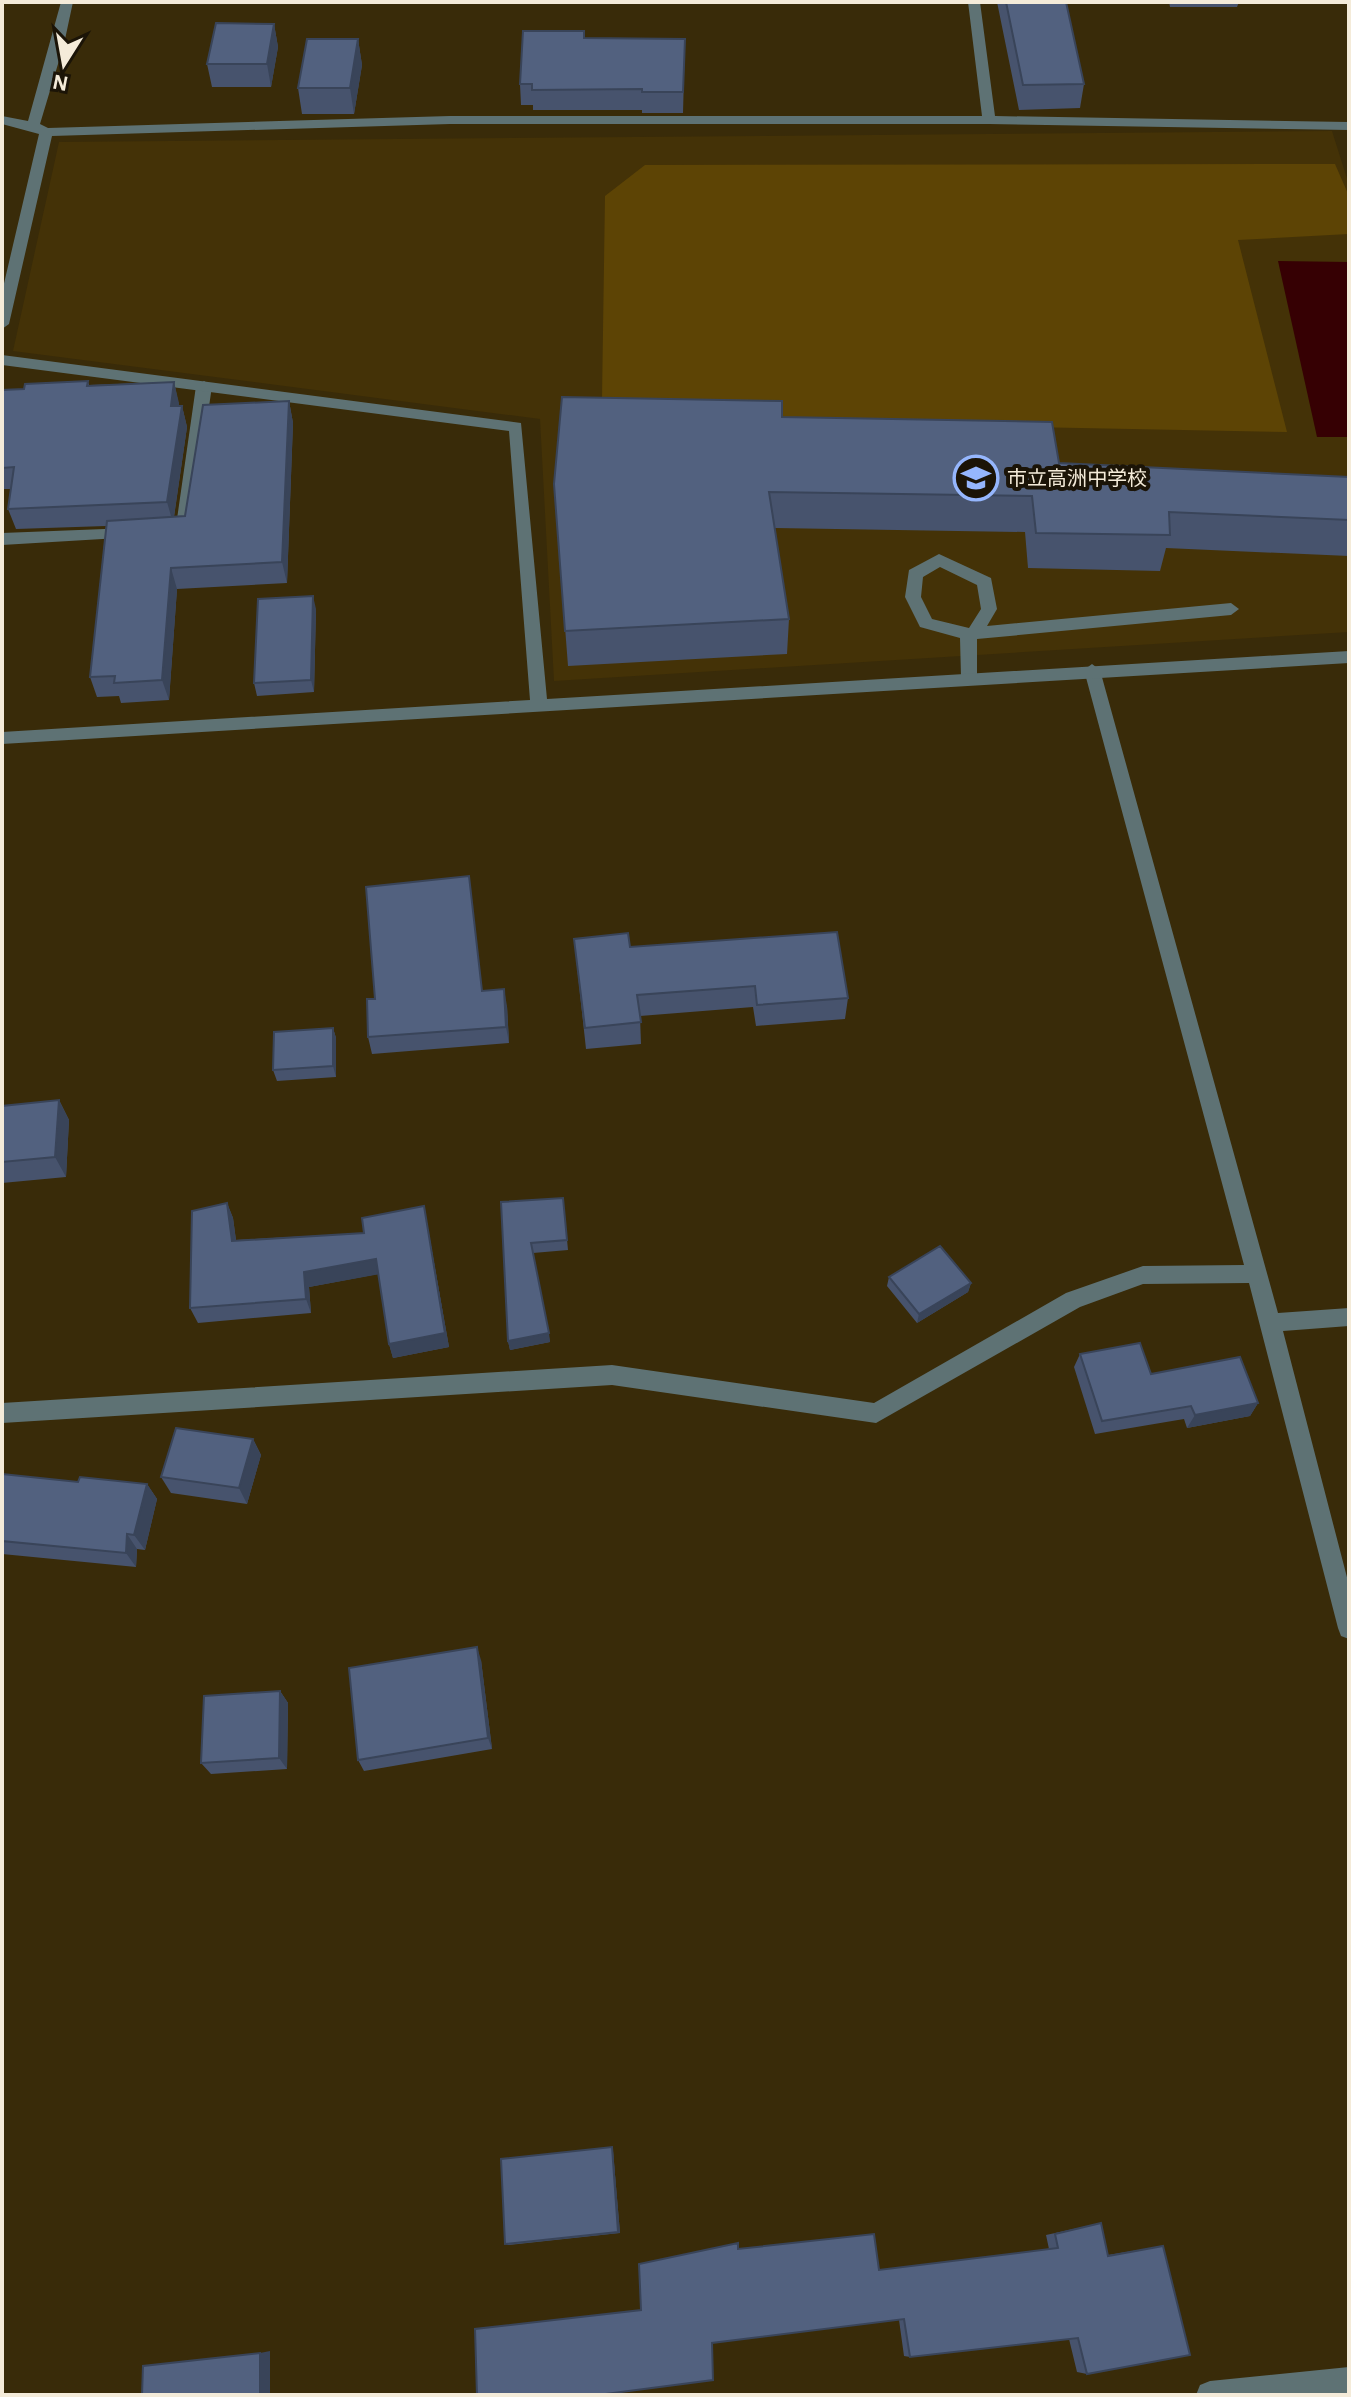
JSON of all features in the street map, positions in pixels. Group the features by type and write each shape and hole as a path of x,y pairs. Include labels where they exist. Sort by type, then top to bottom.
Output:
{"street":[{"path":"2,324 67,2"},
{"path":"974,2 989,120"},
{"path":"2,120 40,129 450,120 989,120 1349,126"},
{"path":"2,360 516,427 539,704"},
{"path":"2,539 183,531 204,386"},
{"path":"969,677 971,634 989,609 985,582 939,560 915,574 913,597 926,623 971,634 1231,609"},
{"path":"2,738 969,677 1349,657"},
{"path":"1092,670 1270,1323 1349,1628"},
{"path":"2,1413 612,1375 876,1413 1073,1300 1143,1275 1256,1274"},
{"path":"1270,1323 1349,1317"},
{"path":"1210,2395 1349,2381"}],"shaded area":[{"path":"1332,131 1349,185 1349,632 554,681 540,419 13,351 59,142"},
{"path":"1335,164 1349,196 1349,234 1238,240 1287,432 631,419 602,400 605,196 645,165"},
{"path":"1278,261 1349,262 1349,437 1317,437"}],"building":[{"path":"1006,2 1066,2 1084,84 1023,85"},
{"path":"216,23 274,24 267,64 207,64"},
{"path":"523,31 584,31 584,38 685,39 683,92 642,92 642,89 532,90 532,84 520,84"},
{"path":"307,39 358,39 350,88 298,88"},
{"path":"88,381 87,386 174,382 171,406 182,406 167,502 8,509 14,467 2,468 2,390 24,389 25,384"},
{"path":"562,397 782,401 782,417 1052,422 1059,463 1349,477 1349,520 1169,512 1170,535 1036,533 1032,496 769,492 789,619 565,631 554,484"},
{"path":"289,401 282,562 171,568 162,680 114,683 115,676 90,677 107,521 185,516 203,405"},
{"path":"313,596 311,680 254,683 258,599"},
{"path":"469,876 482,991 504,989 506,1027 368,1037 367,999 375,999 366,887"},
{"path":"837,932 848,998 757,1005 755,986 637,995 641,1022 585,1028 574,939 628,933 630,947"},
{"path":"333,1028 333,1066 273,1070 274,1032"},
{"path":"59,1100 55,1157 2,1162 2,1106"},
{"path":"563,1198 567,1240 531,1243 549,1333 508,1341 501,1202"},
{"path":"227,1203 232,1241 364,1233 362,1218 424,1206 445,1333 389,1344 376,1259 304,1272 306,1299 190,1308 192,1211"},
{"path":"940,1246 971,1283 919,1314 889,1277"},
{"path":"1140,1343 1151,1374 1240,1357 1258,1403 1195,1415 1191,1406 1102,1421 1080,1354"},
{"path":"176,1428 253,1439 239,1488 161,1477"},
{"path":"2,1474 78,1482 80,1477 147,1484 134,1535 127,1534 126,1553 2,1541"},
{"path":"477,1647 488,1738 358,1760 349,1668"},
{"path":"280,1691 279,1758 201,1763 204,1696"},
{"path":"612,2147 618,2232 505,2244 501,2159"},
{"path":"1101,2223 1108,2256 1163,2246 1190,2355 1087,2374 1078,2338 910,2357 904,2319 712,2343 713,2380 598,2395 477,2395 475,2329 641,2310 639,2264 738,2243 738,2249 874,2234 879,2270 1058,2248 1055,2234"},
{"path":"260,2353 260,2395 142,2395 143,2366"}],"place":[{"name":"市立高洲中学校","path":"976,478"}]}
